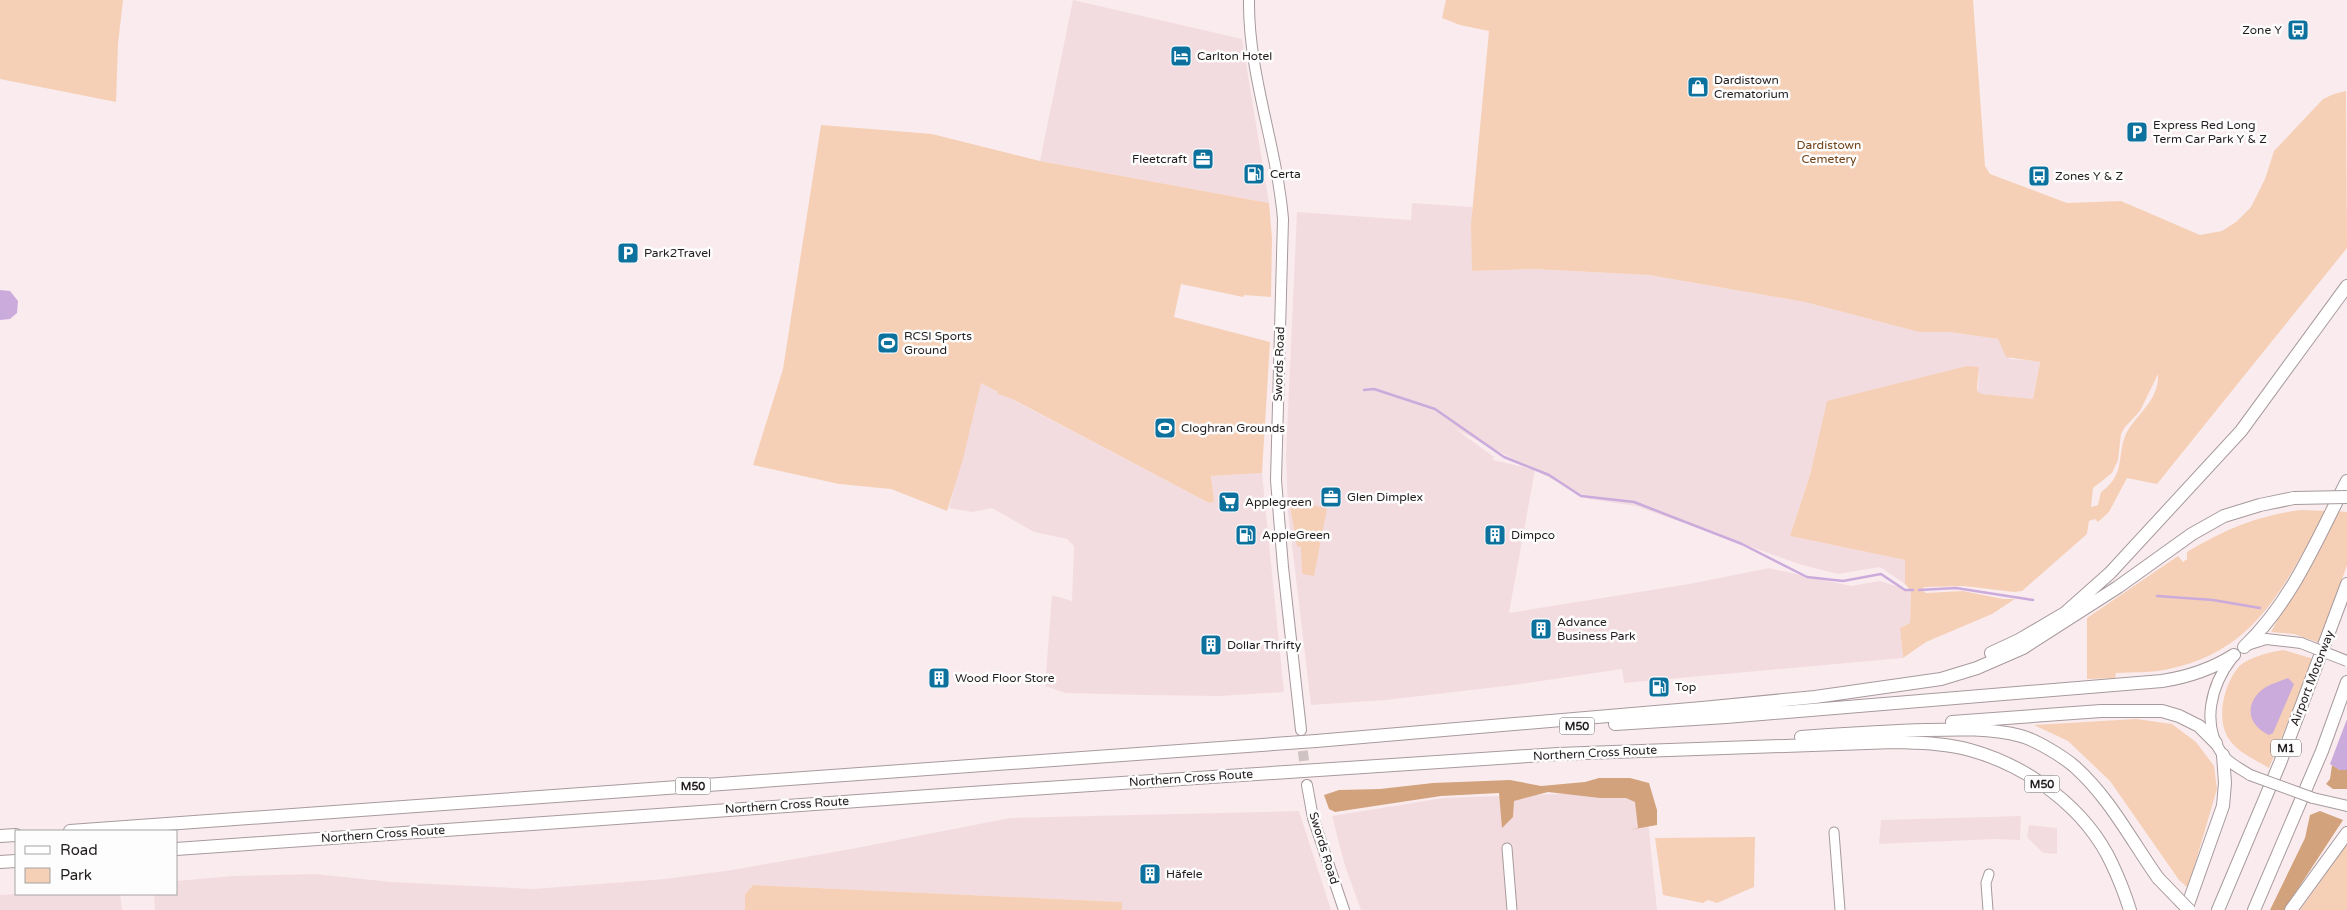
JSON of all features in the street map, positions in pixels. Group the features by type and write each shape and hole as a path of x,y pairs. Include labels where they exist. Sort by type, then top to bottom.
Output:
{"highway":[{"path":"1909,682 1974,660 2019,640 2065,613 2110,573 2240,431 2347,286"},
{"path":"2239,651 2264,627 2284,601 2347,481"},
{"name":"M50","path":"1316,741 1816,697 1940,679 1960,674 2023,648 2118,587 2192,534 2224,516 2260,505 2294,498 2347,497"},
{"name":"Airport Motorway","path":"2218,910 2280,763 2347,584"},
{"name":"M50","path":"1316,741 1726,718 2162,682 2207,669 2239,651"},
{"name":"M1","path":"2254,910 2322,751 2347,682"},
{"name":"M50","path":"1558,754 1877,732 1989,719 2141,710 2162,711 2179,716 2199,726 2216,743"},
{"path":"1877,732 1965,729 2024,736 2073,765 2090,783 2119,818 2158,878 2188,910 2223,806 2225,783 2223,756"},
{"name":"Northern Cross Route","path":"84,830 1316,741"},
{"name":"Northern Cross Route","path":"178,849 961,793 1558,754 1894,742 1928,744 1968,750 2022,770 2055,793 2097,840 2112,862 2130,910"},
{"path":"2291,910 2347,833"},
{"path":"0,836 15,835"},
{"path":"0,862 15,861"}],"main road":[{"name":"Swords Road","path":"1249,0 1252,43 1278,178 1283,219 1276,487 1300,730"},
{"path":"2347,661 2301,643 2266,639 2239,651 2224,669 2212,696 2211,726 2216,743 2223,756 2250,775 2313,798 2347,806"},
{"name":"Swords Road","path":"1307,785 1313,818 1344,910"}],"street":[{"path":"1834,832 1840,910"},
{"path":"1506,848 1512,910"},
{"path":"1988,910 1986,883 1989,874"}],"shaded area":[{"path":"1073,0 1242,39 1269,203 1040,161"},
{"path":"1412,203 1472,207 1472,271 1533,269 1649,275 1805,302 1919,332 1950,332 1998,339 2010,359 2040,361 2033,399 1978,392 1979,367 1827,402 1810,475 1790,536 1905,560 1905,584 1880,567 1838,574 1802,565 1636,506 1589,499 1535,470 1509,613 1689,584 1769,568 1851,586 1880,581 1911,591 1910,623 1900,628 1903,658 1624,683 1622,669 1514,685 1386,700 1311,705 1288,512 1286,454 1297,212 1411,220","holes":["1458,430 1532,469 1493,460 1494,457"]},
{"path":"0,290 10,291 18,301 17,313 10,319 0,320"},
{"path":"981,383 1209,503 1213,502 1211,476 1262,473 1284,692 1220,696 1142,695 1066,693 1045,686 1052,595 1072,601 1074,546 1067,539 1034,532 992,508 972,512 949,508"},
{"path":"2288,678 2294,684 2273,733 2269,735 2261,731 2252,719 2251,706 2254,699 2266,687"},
{"path":"2347,719 2347,770 2340,770 2330,764"},
{"path":"2332,765 2340,770 2347,770 2347,789 2333,789 2326,784 2330,779"},
{"path":"1599,778 1630,778 1649,783 1657,810 1657,825 1629,830 1638,828 1635,802 1626,798 1600,798 1548,792 1514,801 1513,817 1502,828 1499,793 1441,796 1335,812 1329,809 1324,795 1339,790 1380,789 1433,783 1510,780 1541,786 1585,782"},
{"path":"1645,791 1657,910 1361,910 1345,866 1332,816 1443,798"},
{"path":"1299,811 1331,910 1122,910 1122,902 753,885 745,894 745,910 155,910 154,895 178,895 178,881 233,876 315,874 391,882 533,889 665,879 732,870 1010,818"},
{"path":"2320,811 2343,820 2284,910 2270,910 2305,838 2310,815"},
{"path":"2021,816 2020,840 1995,839 1879,844 1881,820"},
{"path":"2029,825 2057,828 2057,854 2043,853 2027,837"},
{"path":"0,895 120,895 122,910 0,910"}],"green space":[{"path":"0,0 123,0 118,44 116,102 0,79"},
{"name":"Dardistown Cemetery","path":"1446,0 1973,0 1985,166 1990,174 2067,203 2121,201 2200,235 2222,231 2236,222 2251,207 2265,179 2274,151 2323,99 2346,91 2347,248 2157,484 2127,478 2109,512 2098,522 2095,519 2089,521 2087,534 2022,591 2014,592 1964,586 1925,587 1921,589 1926,593 1963,591 2003,599 2015,599 1992,614 1926,642 1903,658 1900,628 1910,623 1911,591 1905,584 1905,560 1790,536 1810,475 1827,401 1967,366 1979,367 1977,388 1978,392 1982,394 2033,399 2040,362 2006,357 1998,339 1950,332 1919,332 1805,302 1649,275 1533,269 1472,271 1471,224 1489,31 1460,25 1442,18","holes":["2158,374 2152,398 2124,438 2115,478 2101,492 2098,505 2091,507 2093,488 2112,473 2118,460 2121,434 2140,411"]},
{"name":"RCSI Sports Ground","path":"821,125 932,134 1040,161 1269,203 1272,238 1271,297 1244,295 1243,297 1181,284 1174,317 1270,342 1262,473 1211,476 1214,502 1209,503 1012,399 998,394 998,392 981,383 963,459 947,511 891,489 839,484 753,465 783,369"},
{"path":"1300,501 1327,509 1314,576 1302,574 1301,547 1297,546 1290,506"},
{"path":"2301,510 2327,511 2282,588 2266,610 2247,630 2226,646 2200,660 2169,669 2116,673 2115,678 2087,679 2087,618 2178,556 2183,562 2187,559 2187,552 2228,530 2255,520"},
{"path":"2337,511 2347,512 2347,565 2320,643 2294,634 2271,632"},
{"path":"2283,650 2314,659 2269,768 2244,753 2231,742 2223,725 2223,705 2228,685 2241,665 2258,656"},
{"path":"2136,719 2172,724 2196,742 2214,766 2217,789 2188,888 2179,880 2110,781 2068,741 2034,725"},
{"path":"1755,837 1754,887 1717,903 1708,900 1703,903 1663,895 1655,838"},
{"path":"2347,844 2347,910 2300,910"},
{"path":"753,885 1122,902 1122,910 745,910 745,894"}],"waterway":[{"path":"1364,390 1374,389 1435,409 1504,457 1549,475 1581,496 1634,502 1742,544 1807,577 1843,581 1881,574 1905,590 1913,590"},
{"path":"1919,590 1956,588 2033,600"},
{"path":"2157,596 2213,600 2260,608"}],"tunnel":[{"path":"1301,736 1307,785"}],"place":[{"name":"Zone Y","path":"2298,30"},
{"name":"Carlton Hotel","path":"1181,56"},
{"name":"Dardistown Crematorium","path":"1698,87"},
{"name":"Express Red Long Term Car Park Y & Z","path":"2137,132"},
{"name":"Fleetcraft","path":"1203,159"},
{"name":"Certa","path":"1254,174"},
{"name":"Zones Y & Z","path":"2039,176"},
{"name":"Park2Travel","path":"628,253"},
{"name":"RCSI Sports Ground","path":"888,343"},
{"name":"Cloghran Grounds","path":"1165,428"},
{"name":"Glen Dimplex","path":"1331,497"},
{"name":"Applegreen","path":"1229,502"},
{"name":"AppleGreen","path":"1246,535"},
{"name":"Dimpco","path":"1495,535"},
{"name":"Advance Business Park","path":"1541,629"},
{"name":"Dollar Thrifty","path":"1211,645"},
{"name":"Wood Floor Store","path":"939,678"},
{"name":"Top","path":"1659,687"},
{"name":"Häfele","path":"1150,874"}]}
